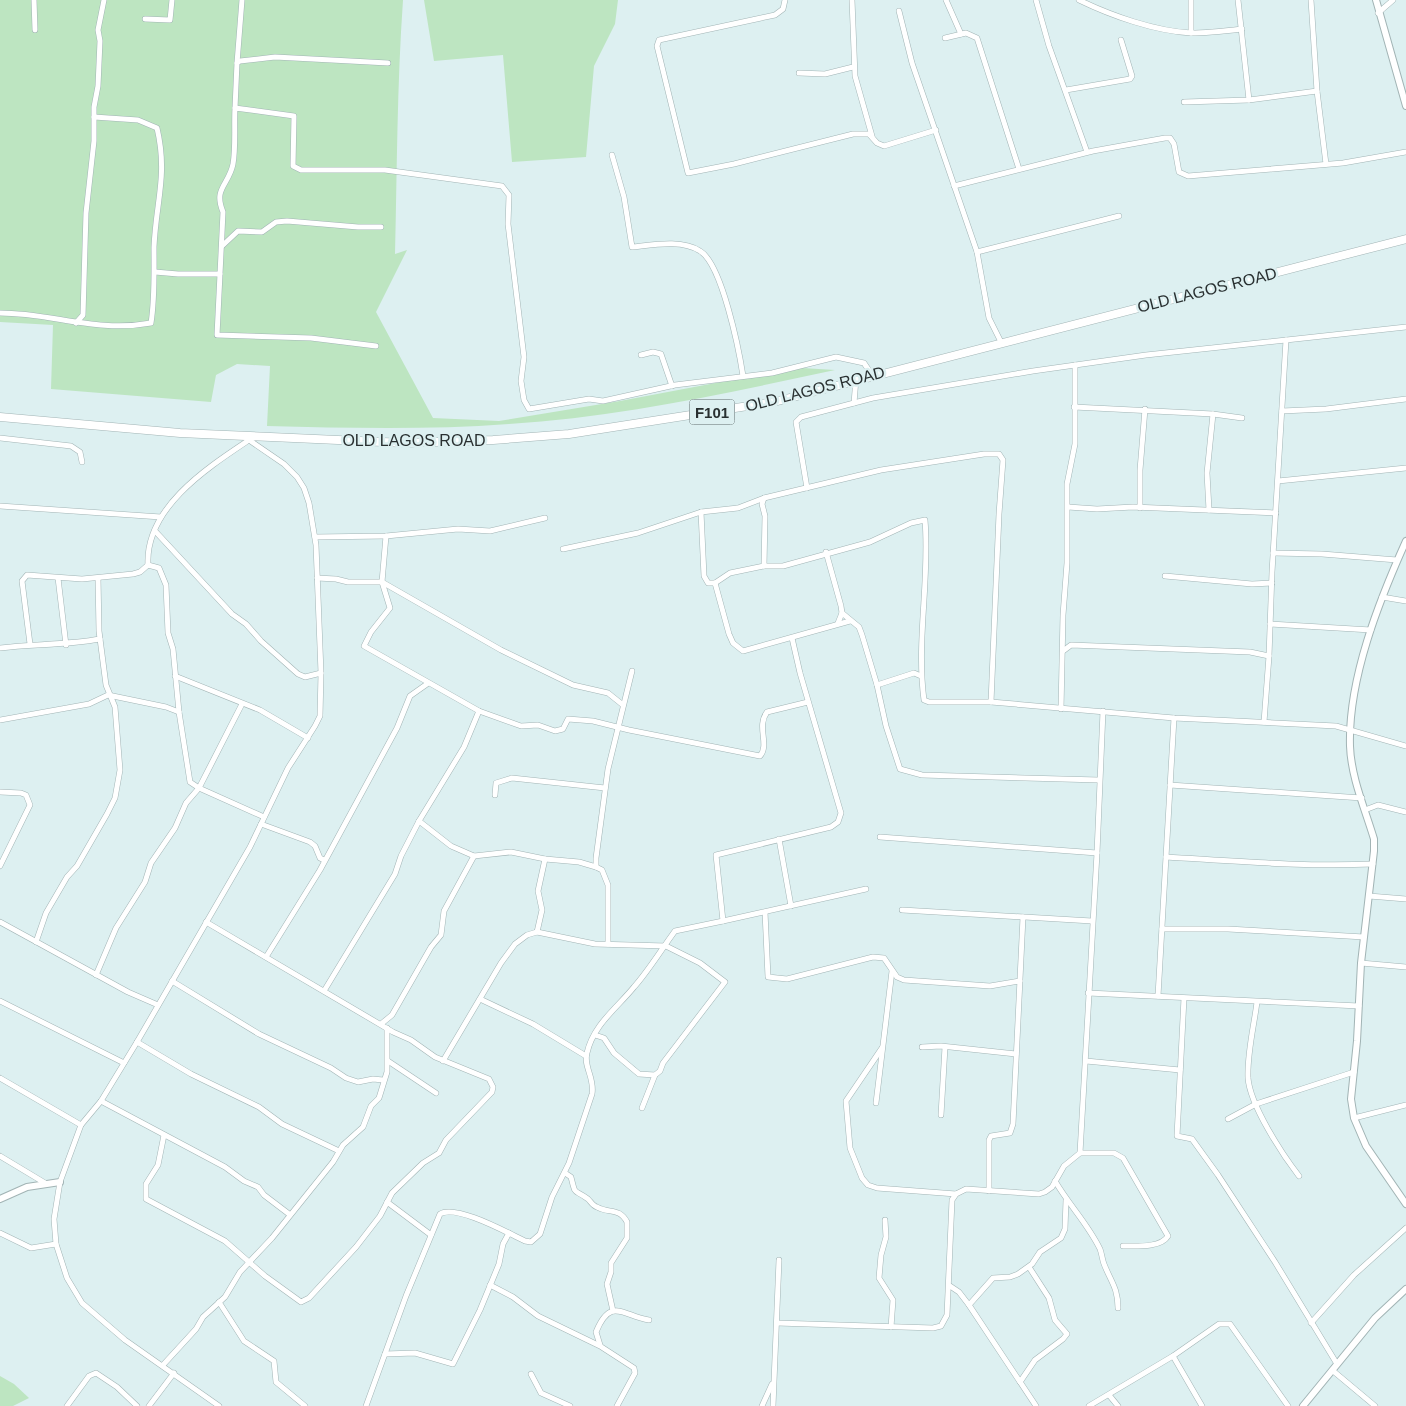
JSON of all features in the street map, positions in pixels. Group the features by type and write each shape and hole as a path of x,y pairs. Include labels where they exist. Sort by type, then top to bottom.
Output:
{"main road":[{"name":"OLD LAGOS ROAD","path":"0,417 248,438 405,443 493,440 569,434 774,402 856,379 1249,281 1406,239"}],"street":[{"path":"34,0 35,30"},
{"path":"76,323 83,314 86,212 94,141 99,58 98,30 104,0"},
{"path":"146,19 170,20 172,0"},
{"path":"242,0 237,62 233,162 230,175 220,188 220,204 224,212 217,335 311,338 376,346"},
{"path":"785,0 783,9 775,15 659,40 657,46 687,172 692,174 853,134 872,136"},
{"path":"852,0 855,35 853,67 872,136 881,145 890,145 936,130"},
{"path":"946,0 962,34"},
{"path":"1036,0 1049,46 1088,152"},
{"path":"1079,0 1093,7 1136,21 1191,33 1242,29"},
{"path":"1191,0 1191,33"},
{"path":"1238,0 1249,100"},
{"path":"1311,0 1317,91 1326,164"},
{"path":"1376,0 1378,13 1406,106"},
{"path":"1378,13 1393,0"},
{"path":"899,11 912,63 977,252 989,318 1001,342"},
{"path":"945,38 962,34 972,34 977,38 1019,169"},
{"path":"1066,90 1130,79 1132,76 1121,40"},
{"path":"237,62 254,58 275,57 388,63"},
{"path":"799,73 824,74 853,67"},
{"path":"1184,102 1249,100 1317,91"},
{"path":"235,108 294,116 294,166 301,170 384,170 502,186 510,195 508,224 524,357 521,381 524,400 530,409 589,399 602,401 672,386 772,372 836,357 864,363 872,375"},
{"path":"0,312 76,323 129,326 151,323 155,272 154,246 163,179 162,150 157,128 138,120 94,117"},
{"path":"954,186 1088,152 1138,141 1170,138 1174,144 1179,172 1182,175 1326,164 1406,152"},
{"path":"612,155 624,198 632,247 658,244 695,248 703,253 719,282 738,343 743,376"},
{"path":"977,252 1119,216"},
{"path":"222,247 238,231 262,232 276,222 288,221 358,227 382,227"},
{"path":"155,272 220,274"},
{"path":"807,488 796,428 798,419 854,403 873,398 1076,365 1406,327"},
{"path":"1264,722 1270,656 1273,553 1286,340"},
{"path":"641,354 653,352 661,354 672,386"},
{"path":"1061,709 1068,484 1076,429 1074,407 1076,365"},
{"path":"854,403 856,379"},
{"path":"1282,411 1326,409 1406,399"},
{"path":"1074,407 1144,409 1242,418"},
{"path":"1140,508 1140,470 1144,409"},
{"path":"1208,510 1207,482 1213,414"},
{"path":"0,438 71,446 80,452 82,462"},
{"path":"30,644 23,578 28,574 43,574 58,578 98,578 140,572 148,565 148,558 160,517 194,480 248,438 284,464 297,477 304,488 309,503 315,537 321,673 320,716 288,768 261,824 137,1042 101,1101 81,1125 60,1182 54,1219 56,1244 70,1284 82,1302 125,1340 219,1406"},
{"path":"563,550 638,533 701,512 738,508 764,498 881,470 984,454 999,454 1003,460 998,514 991,702"},
{"path":"1278,481 1406,468"},
{"path":"764,498 762,504 765,516 764,566"},
{"path":"0,506 160,517"},
{"path":"1068,507 1097,510 1140,508 1276,513"},
{"path":"701,512 704,576 708,583 715,583 730,574 764,566 783,566 826,552 870,542 890,535 910,523 925,520 928,551 921,641 921,676 924,700 991,702 1174,718 1351,728 1406,746"},
{"path":"315,537 386,536 458,529 490,531 545,518"},
{"path":"155,531 232,614 246,624 286,666 305,677 321,673"},
{"path":"386,536 382,582 390,608 371,632 364,646 427,684 479,711 521,726 538,725 555,731 563,729 568,719 593,721 760,756 764,747 761,726 767,712 808,702"},
{"path":"1406,541 1370,630 1351,728 1353,767 1374,839 1373,864 1361,963 1354,1072 1351,1086 1354,1118 1366,1146 1406,1204"},
{"path":"826,552 842,613 859,627 862,635 877,685 886,726 900,769 922,775 1099,780"},
{"path":"1273,553 1322,554 1397,560"},
{"path":"148,565 159,568 165,578 168,633 173,649 179,712 190,782 199,788 264,816"},
{"path":"1165,576 1272,583"},
{"path":"58,578 66,645"},
{"path":"36,942 46,914 67,877 78,866 115,798 120,770 114,707 108,695 100,639 98,578"},
{"path":"317,578 348,582 382,582 501,650 572,685 608,693 623,705"},
{"path":"715,583 729,634 738,649 743,651 751,651 771,642 792,638 850,621"},
{"path":"1382,597 1406,601"},
{"path":"838,624 842,613"},
{"path":"1270,624 1370,630"},
{"path":"1064,637 1071,645"},
{"path":"723,921 716,855 831,827 838,822 841,813 808,702 792,638"},
{"path":"0,648 30,644 66,645 100,639"},
{"path":"1062,651 1071,645 1250,652 1270,656"},
{"path":"596,867 605,788 632,671"},
{"path":"877,685 914,673 921,676"},
{"path":"175,676 282,721 308,738"},
{"path":"266,957 320,870 397,728 410,696 427,684"},
{"path":"0,720 89,704 108,695 166,707 179,712"},
{"path":"96,975 116,928 146,882 151,863 175,828 186,803 199,788 242,704"},
{"path":"324,991 396,874 401,856 464,747 479,711"},
{"path":"1080,1153 1097,853 1102,711"},
{"path":"1158,996 1174,718"},
{"path":"494,795 496,783 512,778 605,788"},
{"path":"1170,785 1362,798"},
{"path":"0,792 26,795 30,805 0,866"},
{"path":"1365,810 1378,805 1406,812"},
{"path":"419,822 451,846 474,856 511,852 545,859 579,862 602,870 608,885 608,944"},
{"path":"261,824 310,842 315,846 320,858 324,860"},
{"path":"880,838 1097,853"},
{"path":"779,839 791,906"},
{"path":"381,1024 392,1016 431,947 441,935 444,912 474,856"},
{"path":"1166,857 1286,865 1373,864"},
{"path":"537,932 542,910 538,891 545,859"},
{"path":"366,1406 440,1214 449,1210 471,1217 525,1241 531,1242 536,1239 552,1197 565,1173 592,1094 593,1079 586,1056 595,1035 605,1018 633,989 666,946 675,931 866,889"},
{"path":"1369,896 1406,899"},
{"path":"902,910 1092,921"},
{"path":"765,912 768,977 786,979 873,957 884,958 897,978 904,980 990,986 1020,981"},
{"path":"989,1191 989,1140 991,1136 1004,1135 1012,1130 1023,917"},
{"path":"0,922 96,975 158,1005"},
{"path":"164,1135 158,1164 146,1184 146,1198 225,1242 284,1292 298,1301 304,1302 356,1247 396,1188 423,1163 439,1152 452,1134 492,1092 493,1087 489,1079 443,1060 206,922"},
{"path":"1162,929 1228,929 1364,937"},
{"path":"443,1060 515,944 527,935 537,932 581,942 666,946 700,963 725,982 655,1075 642,1108"},
{"path":"1361,963 1406,968"},
{"path":"876,1103 892,971"},
{"path":"172,981 259,1034 331,1068 346,1078 358,1082 374,1079 383,1080"},
{"path":"1088,993 1359,1006"},
{"path":"1184,998 1177,1136 1192,1139 1218,1175 1275,1262 1337,1364"},
{"path":"480,999 533,1024 586,1056"},
{"path":"0,1001 124,1063"},
{"path":"1257,1002 1248,1070 1251,1092 1286,1159 1299,1176"},
{"path":"163,1365 196,1329 203,1317 230,1290 289,1214 333,1162 339,1151 363,1127 371,1106 379,1098 388,1061 387,1028"},
{"path":"595,1035 604,1038 614,1053 639,1074 655,1075"},
{"path":"137,1042 191,1074 259,1106 282,1124 339,1151"},
{"path":"922,1047 945,1047 1016,1054"},
{"path":"942,1115 945,1047"},
{"path":"882,1048 846,1101 850,1126 850,1148 862,1178 868,1185 877,1188 956,1194"},
{"path":"388,1061 436,1093"},
{"path":"1086,1061 1180,1070"},
{"path":"1228,1119 1256,1104 1354,1072"},
{"path":"0,1078 81,1125"},
{"path":"101,1101 258,1187 264,1195 289,1214"},
{"path":"1354,1118 1406,1105"},
{"path":"777,1323 933,1328 941,1326 947,1315 950,1286 952,1200 956,1194 966,1189 1039,1194 1046,1192 1064,1166 1080,1153 1114,1154 1122,1158 1168,1236 1165,1240 1151,1245 1123,1246"},
{"path":"0,1156 45,1183"},
{"path":"565,1173 570,1177 572,1187 577,1194 589,1200 596,1207 618,1212 627,1222 627,1238 611,1263 611,1272 607,1284 608,1296 613,1311"},
{"path":"1055,1181 1066,1200 1080,1216 1101,1252 1103,1263 1117,1289 1118,1308"},
{"path":"0,1199 27,1187 60,1182"},
{"path":"969,1305 996,1276 1010,1277 1029,1267 1040,1252 1063,1234 1066,1200"},
{"path":"388,1202 431,1234"},
{"path":"885,1220 886,1237 879,1275 881,1282 893,1300 891,1327"},
{"path":"1311,1323 1354,1275 1406,1228"},
{"path":"0,1233 31,1248 56,1244"},
{"path":"385,1354 414,1353 453,1364 499,1264 501,1250 509,1233"},
{"path":"773,1406 779,1260"},
{"path":"1020,1382 1034,1360 1064,1339 1067,1334 1055,1320 1049,1298 1029,1267"},
{"path":"490,1285 513,1296 538,1316 600,1346 630,1364 635,1371 617,1406"},
{"path":"950,1286 969,1305 1036,1406"},
{"path":"1303,1406 1375,1318 1406,1289"},
{"path":"219,1302 244,1341 271,1357 276,1382 305,1406"},
{"path":"600,1346 596,1332 604,1316 613,1311 620,1310 649,1320"},
{"path":"1089,1406 1173,1356 1218,1324 1230,1324 1288,1406"},
{"path":"1173,1356 1202,1406"},
{"path":"1332,1370 1375,1406"},
{"path":"66,1406 89,1376 96,1373 116,1386 137,1406"},
{"path":"149,1406 174,1373"},
{"path":"531,1374 541,1393 570,1406"},
{"path":"762,1406 774,1382"},
{"path":"1109,1395 1118,1406"}],"green space":[{"path":"0,0 403,0 398,95 395,254 407,250 376,312 433,418 499,421 620,401 742,378 786,367 835,370 673,403 591,416 509,424 418,428 267,426 270,366 237,364 216,375 211,402 51,389 53,325 0,322"},
{"path":"424,0 618,0 615,24 594,66 586,157 512,162 503,55 434,61"},
{"path":"0,1376 14,1384 29,1398 13,1406 0,1406"}]}
